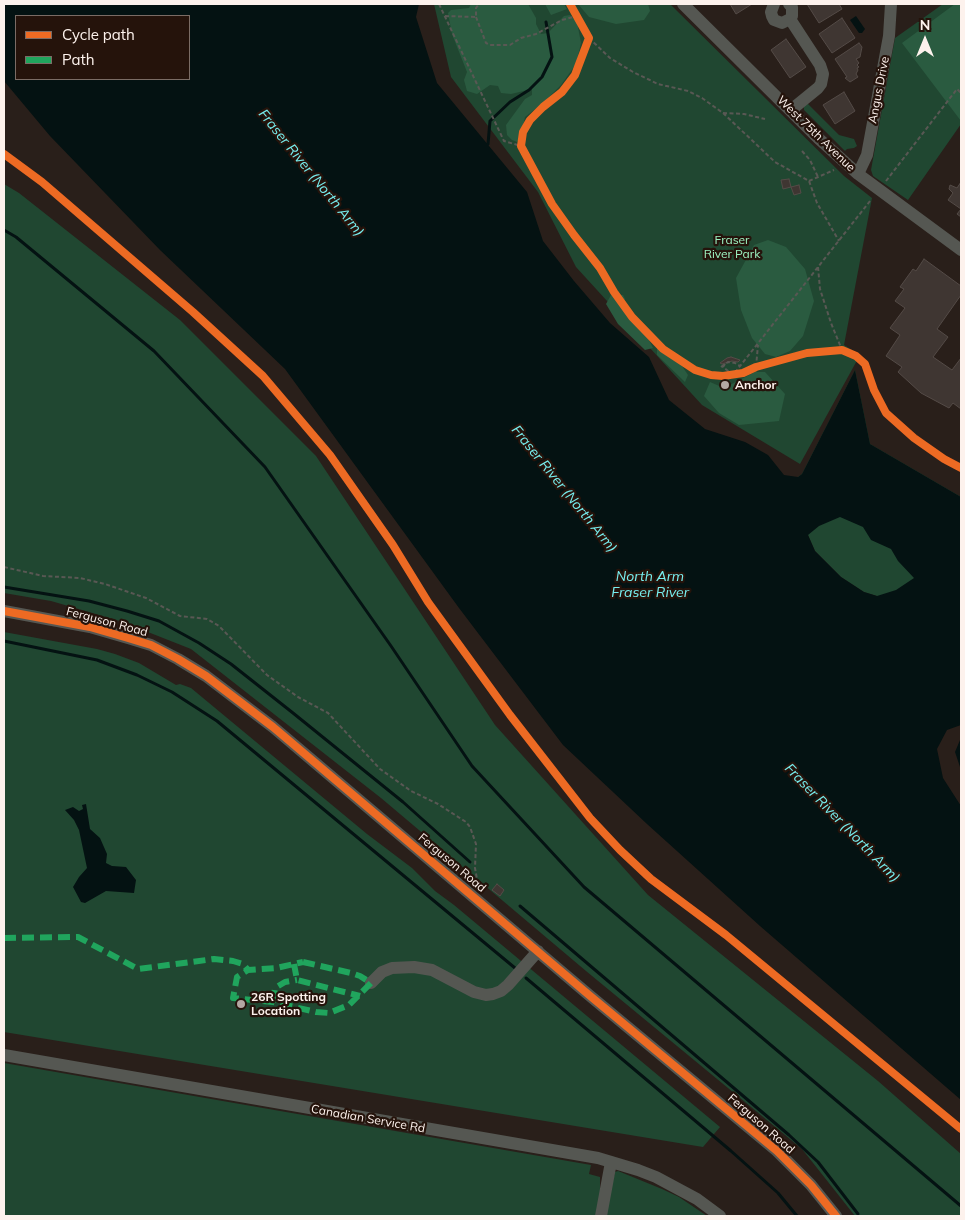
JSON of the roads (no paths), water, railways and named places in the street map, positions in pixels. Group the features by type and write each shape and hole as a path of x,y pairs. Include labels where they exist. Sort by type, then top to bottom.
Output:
{"street":[{"name":"West 75th Avenue","path":"683,4 858,174 961,250"},
{"path":"774,4 771,12 774,20 782,23 790,19 793,12 789,4"},
{"name":"Angus Drive","path":"858,174 867,155 889,36 891,4"},
{"path":"790,19 820,65 823,74 823,79 818,88 791,110"},
{"name":"Ferguson Road","path":"4,611 90,626 151,645 206,676 273,726 538,952 777,1151 810,1185 836,1216"},
{"path":"371,984 382,972 392,968 414,966 432,970 474,992 486,995 493,994 501,991 508,985 538,952"},
{"name":"Canadian Service Rd","path":"4,1055 611,1162 638,1170 670,1184 697,1199 720,1216"},
{"path":"601,1216 611,1162"}],"water":[{"name":"North Arm Fraser River","path":"4,4 419,4 416,17 437,83 527,192 543,241 610,323 649,357 669,400 705,429 745,442 768,455 784,475 798,477 802,474 855,370 870,444 961,497 961,725 947,730 937,749 943,778 961,806 961,1100 760,926 563,745 459,608 285,369 160,250 50,136 4,81","holes":["840,517 863,527 871,540 891,549 898,561 914,578 896,590 877,596 864,592 841,577 815,551 808,535 819,526"]},
{"path":"856,16 865,29 862,33 859,33 850,20"},
{"path":"961,740 961,770 955,752"},
{"path":"86,804 90,829 100,838 107,854 106,863 112,866 126,867 136,880 134,893 106,891 85,903 81,902 73,887 87,868 79,830 74,820 65,810 73,807 79,811 83,809 82,805"}],"waterway":[{"path":"488,144 490,121 510,102 529,90 542,77 552,57 546,22"},
{"path":"4,230 16,237 154,351 265,467 391,646 472,766 584,887 961,1206"},
{"path":"4,587 89,601 127,611 159,621 199,643 231,664 293,713 403,802 470,862"},
{"path":"4,641 97,660 137,675 172,692 217,721 515,968"},
{"path":"520,906 789,1135 818,1162 858,1214"},
{"path":"526,978 731,1151 778,1193 797,1216"}],"place":[{"name":"Anchor","path":"725,385"},
{"name":"26R Spotting Location","path":"241,1004"}],"water label":[{"name":"Fraser River (North Arm)","path":"311,173"},
{"name":"Fraser River (North Arm)","path":"564,489"},
{"name":"Fraser River (North Arm)","path":"842,823"}],"park label":[{"name":"Fraser River Park","path":"732,247"}]}
